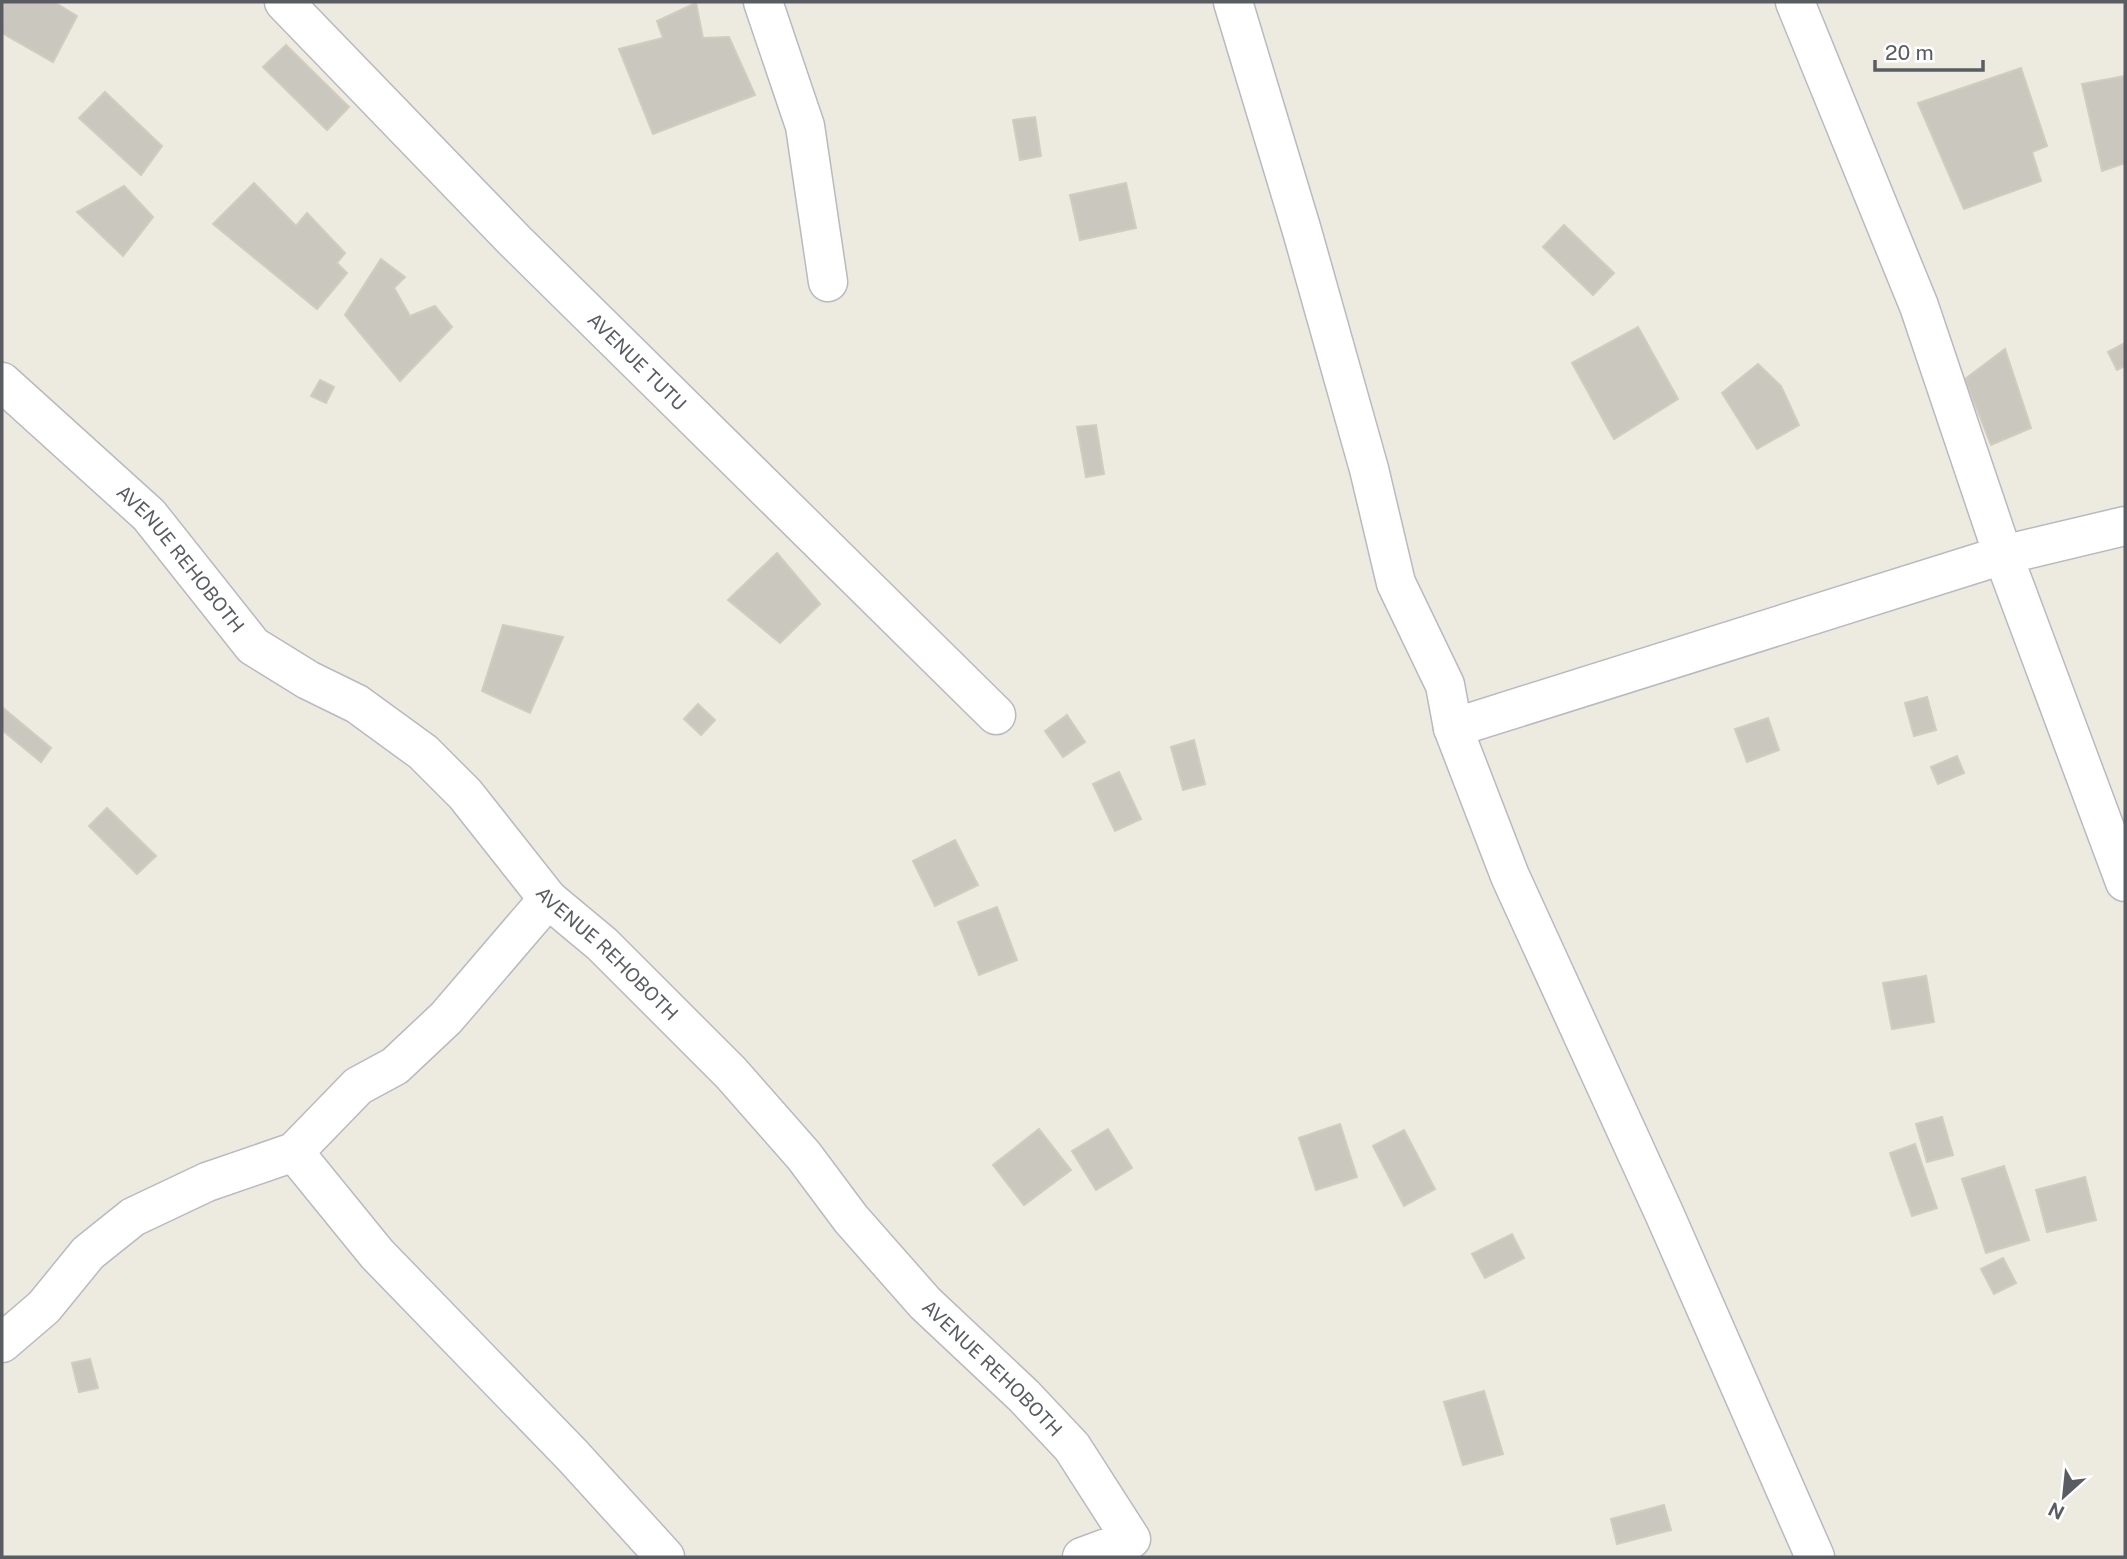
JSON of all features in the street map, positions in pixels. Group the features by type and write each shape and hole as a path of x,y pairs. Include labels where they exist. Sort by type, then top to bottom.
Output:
{"street":[{"name":"AVENUE TUTU","path":"284,2 514,240 996,715"},
{"path":"763,2 806,126 828,282"},
{"path":"1233,2 1302,231 1369,470 1396,583 1445,685 1453,728 1510,876 1664,1213 1815,1557"},
{"path":"1795,2 1919,306 2003,555 2125,882"},
{"name":"AVENUE REHOBOTH","path":"2,382 149,515 253,646 308,680 357,704 423,752 465,794 548,899 602,944 731,1073 804,1156 851,1219 925,1303 1024,1396 1072,1447 1131,1539 1082,1557"},
{"path":"1453,728 2003,555 2125,526"},
{"path":"2,1343 44,1307 88,1254 133,1217 207,1182 294,1152 358,1086 395,1066 446,1018 548,899"},
{"path":"294,1152 377,1254 562,1445 665,1557"}],"building":[{"path":"4,2 54,2 77,16 53,62 2,33"},
{"path":"696,3 703,38 729,37 755,95 653,134 619,49 663,38 657,21"},
{"path":"286,45 349,107 327,130 263,67"},
{"path":"2021,68 2047,146 2032,152 2041,181 1964,209 1918,103"},
{"path":"2125,76 2125,163 2102,171 2082,84"},
{"path":"105,92 162,146 141,175 79,118"},
{"path":"1035,117 1041,156 1020,160 1013,120"},
{"path":"254,183 296,226 307,213 345,253 337,263 347,273 317,309 213,224"},
{"path":"1126,183 1136,228 1080,240 1070,195"},
{"path":"124,186 153,217 123,256 77,212"},
{"path":"1564,225 1614,273 1593,295 1543,247"},
{"path":"381,259 405,277 394,288 410,316 435,306 452,327 400,381 345,315"},
{"path":"1638,327 1678,399 1614,439 1572,363"},
{"path":"2125,343 2125,366 2117,370 2108,352"},
{"path":"2005,349 2031,428 1991,445 1965,379"},
{"path":"1758,364 1781,386 1799,425 1757,449 1722,393"},
{"path":"320,380 334,387 326,403 311,396"},
{"path":"1096,425 1104,474 1086,477 1077,427"},
{"path":"777,553 820,604 780,643 728,600"},
{"path":"503,625 563,637 530,713 482,691"},
{"path":"1927,697 1936,730 1914,736 1905,703"},
{"path":"698,704 715,720 701,735 684,719"},
{"path":"2,707 51,748 41,762 2,730"},
{"path":"1067,715 1085,742 1063,757 1045,731"},
{"path":"1768,718 1779,750 1747,762 1735,729"},
{"path":"1194,740 1205,784 1183,790 1171,747"},
{"path":"1957,756 1964,773 1938,784 1931,767"},
{"path":"1119,772 1141,819 1115,831 1093,784"},
{"path":"107,808 156,856 137,874 89,826"},
{"path":"955,840 978,885 935,906 913,861"},
{"path":"997,907 1017,960 979,975 958,922"},
{"path":"1926,976 1934,1022 1892,1029 1883,983"},
{"path":"1942,1117 1953,1155 1927,1162 1916,1124"},
{"path":"1340,1124 1357,1177 1316,1190 1299,1138"},
{"path":"1039,1129 1071,1170 1024,1205 993,1165"},
{"path":"1108,1129 1132,1168 1096,1190 1072,1151"},
{"path":"1404,1130 1435,1189 1404,1206 1373,1146"},
{"path":"1915,1144 1937,1208 1912,1216 1890,1153"},
{"path":"2004,1166 2029,1240 1986,1253 1962,1179"},
{"path":"2085,1177 2096,1220 2047,1232 2036,1190"},
{"path":"1512,1234 1524,1258 1485,1278 1472,1254"},
{"path":"2003,1258 2016,1283 1994,1294 1981,1269"},
{"path":"90,1359 98,1388 79,1392 72,1363"},
{"path":"1484,1391 1503,1454 1463,1465 1444,1402"},
{"path":"1664,1505 1671,1530 1617,1544 1611,1519"}]}
